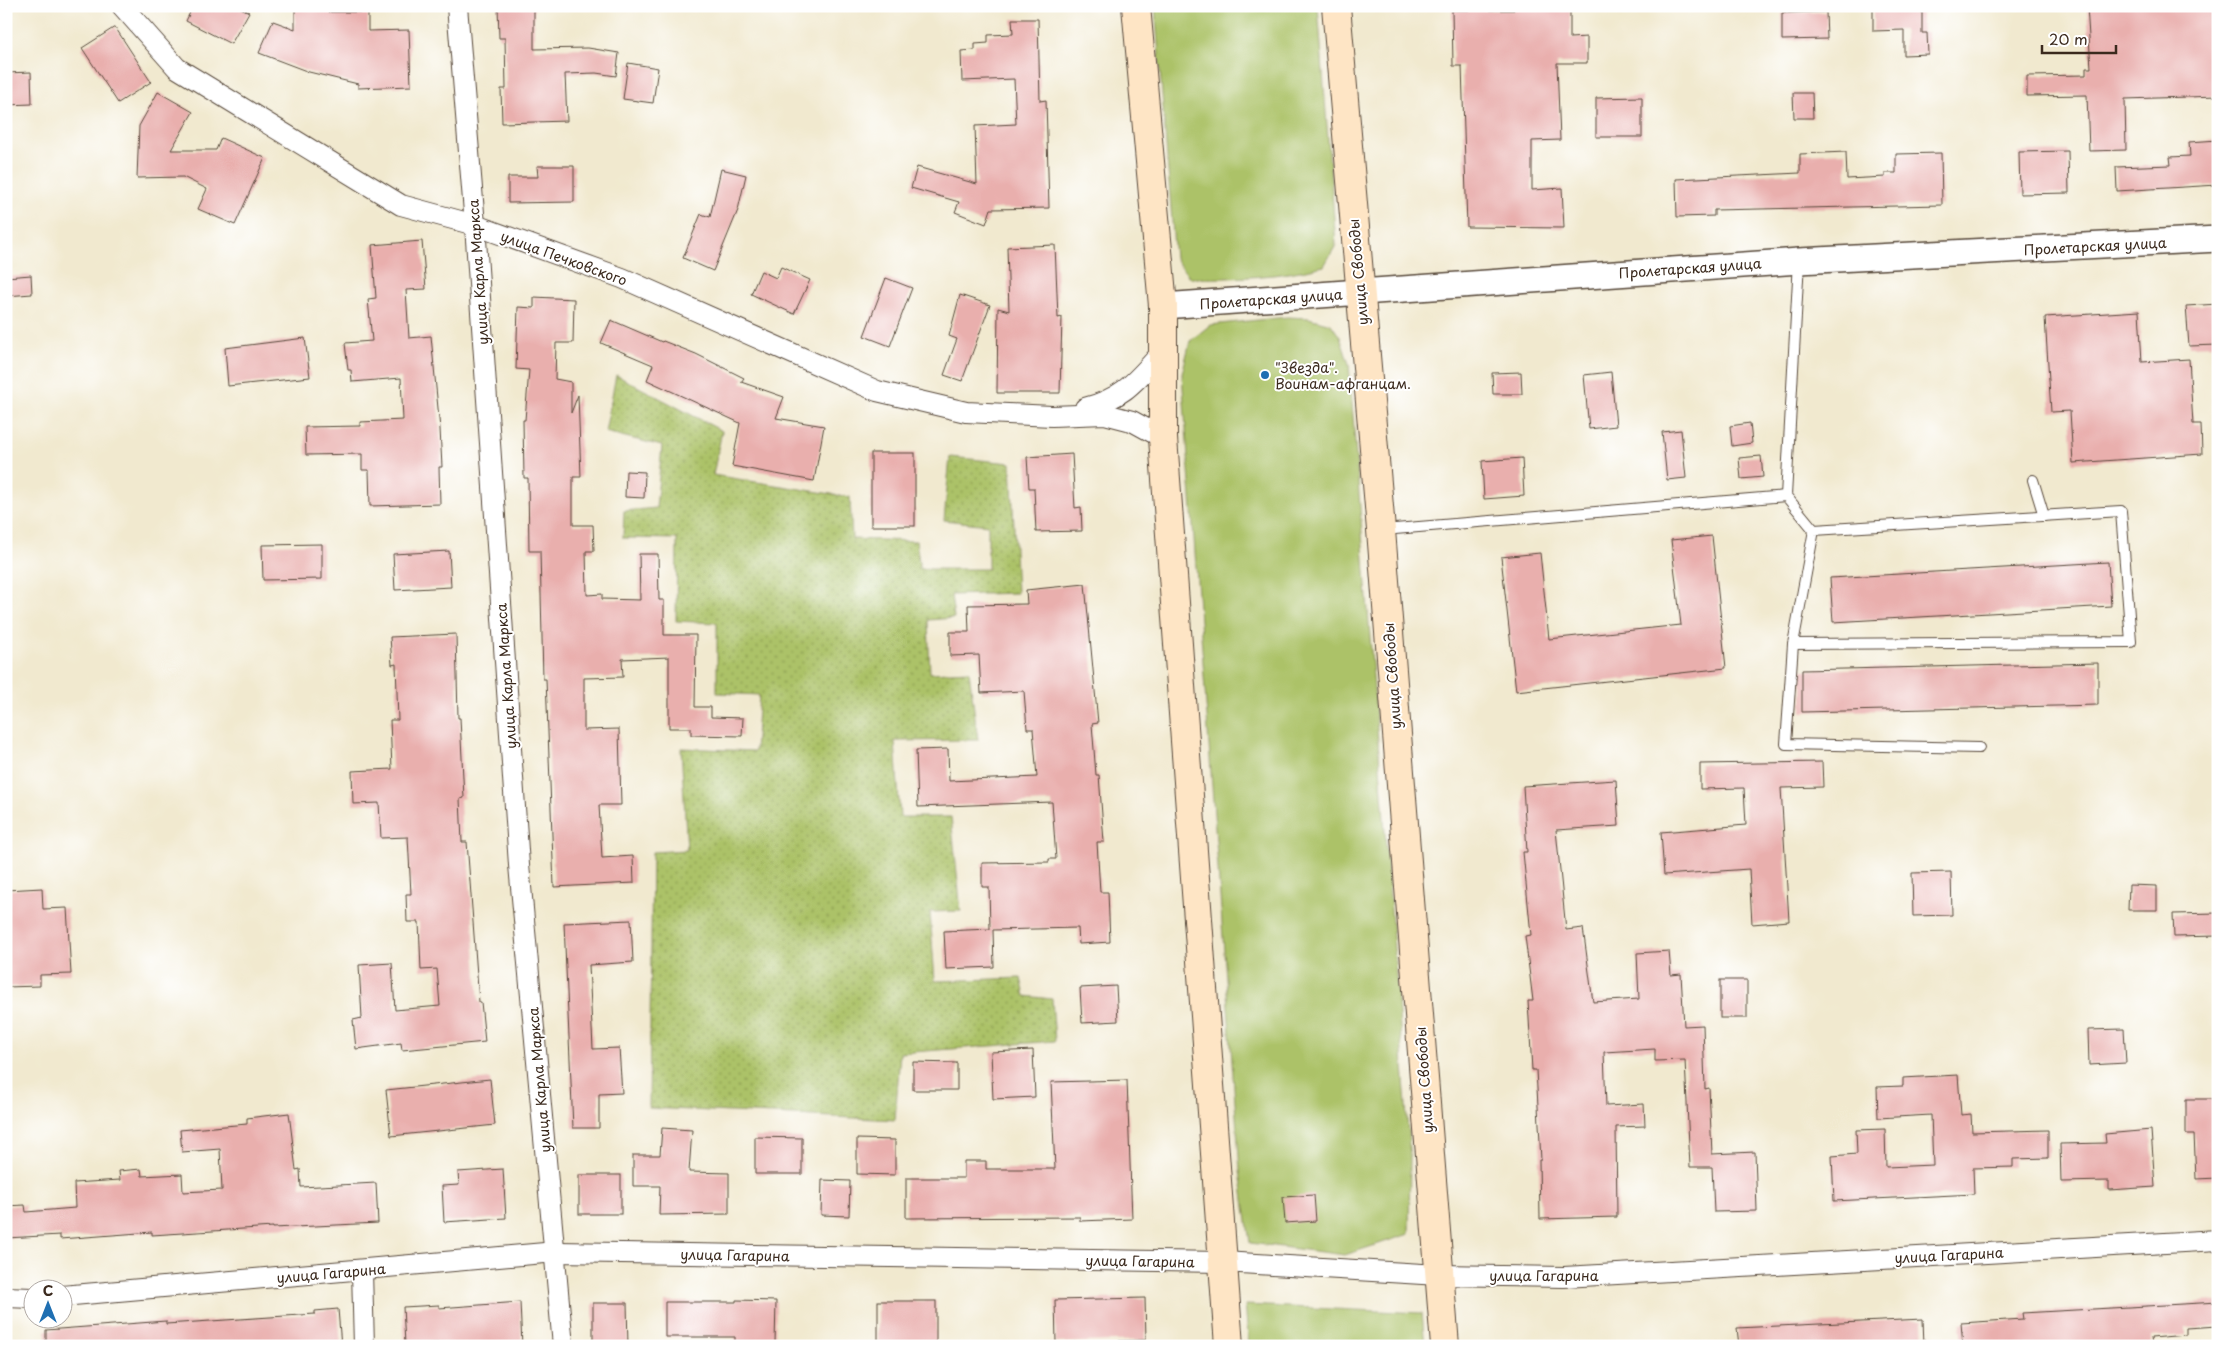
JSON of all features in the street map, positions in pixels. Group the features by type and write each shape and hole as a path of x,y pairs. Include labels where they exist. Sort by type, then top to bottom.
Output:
{"main road":[{"path":"1136,6 1163,306 1163,438 1230,1346"},
{"name":"улица Свободы","path":"1336,6 1381,530 1445,1346"}],"street":[{"name":"улица Печковского","path":"122,6 177,68 401,206 475,225 622,278 877,391 966,412 1052,416"},
{"name":"улица Карла Маркса","path":"457,6 475,225 519,865 556,1252 562,1346"},
{"name":"Пролетарская улица","path":"1163,306 1360,293 1569,276 2218,239"},
{"path":"1052,416 1106,403 1130,387 1164,350"},
{"path":"1052,416 1105,414 1132,421 1163,438"},
{"name":"улица Гагарина","path":"72,1295 362,1271 556,1252 1223,1262 1439,1275 1564,1277 2218,1240"},
{"path":"362,1271 364,1346"},
{"path":"6,1297 22,1298"}],"lane":[{"path":"1799,262 1786,496 1814,530 1793,644 1786,744 1979,748"},
{"path":"2033,480 2044,516"},
{"path":"1381,530 1786,496"},
{"path":"1793,644 2131,642 2121,511 1814,530"}],"green space":[{"path":"1155,6 1318,6 1336,245 1324,266 1291,273 1224,278 1190,278 1175,259"},
{"path":"1287,317 1309,318 1331,324 1340,337 1349,364 1410,1157 1409,1234 1345,1255 1250,1243 1240,1171 1182,374 1190,341 1210,325"},
{"path":"616,375 722,431 713,475 850,497 852,539 916,541 920,569 988,569 988,525 944,520 950,457 1011,463 1017,593 951,595 954,618 928,620 930,673 969,671 978,740 895,741 900,817 951,817 961,911 930,912 935,981 1021,978 1025,996 1052,999 1055,1041 900,1053 895,1120 649,1108 652,852 687,850 681,748 755,751 759,695 717,693 717,623 676,621 677,539 623,538 624,511 656,508 662,446 605,432"},
{"path":"1245,1305 1422,1313 1425,1346 1249,1346"}],"building":[{"path":"193,6 237,6 249,12 231,44 186,21"},
{"path":"295,6 328,6 328,12 368,12 368,31 409,30 411,86 358,88 358,84 309,72 259,53 273,21 295,29"},
{"path":"498,6 534,6 534,49 588,48 619,53 616,76 596,73 565,74 567,121 502,123 501,89 506,89 505,38 499,38"},
{"path":"1514,6 1570,6 1570,38 1587,37 1587,63 1557,63 1560,140 1532,141 1532,190 1562,188 1564,228 1467,227 1462,66 1453,66 1452,10 1514,10"},
{"path":"1873,6 1922,6 1922,33 1927,33 1928,54 1904,55 1904,30 1873,31"},
{"path":"2087,6 2218,6 2218,96 2125,99 2126,150 2089,151 2087,95 2027,96 2027,76 2086,75 2086,68 2091,68"},
{"path":"1826,12 1827,39 1782,40 1782,13"},
{"path":"1012,19 1038,19 1040,101 1046,100 1049,208 991,209 986,224 955,212 959,202 911,188 917,167 977,184 975,126 1016,124 1014,79 962,81 961,51 975,50 975,44 988,43 988,35 1013,34"},
{"path":"115,27 151,82 118,103 82,48"},
{"path":"628,63 658,68 653,103 623,99"},
{"path":"31,72 32,104 6,105 6,73"},
{"path":"158,92 193,112 171,150 216,150 221,138 265,158 235,225 198,209 207,189 183,177 137,178 139,126"},
{"path":"1793,93 1812,93 1813,118 1794,118"},
{"path":"1642,97 1642,137 1596,137 1596,98"},
{"path":"2218,140 2218,185 2117,191 2116,167 2171,165 2170,157 2190,156 2189,142"},
{"path":"2068,151 2069,193 2020,194 2019,152"},
{"path":"1846,152 1847,179 1885,177 1885,173 1896,173 1896,154 1941,153 1942,205 1714,210 1714,216 1677,217 1676,179 1800,173 1800,154"},
{"path":"537,166 574,166 574,202 508,203 508,177 538,177"},
{"path":"721,169 746,175 738,210 713,271 683,258 701,214 710,217"},
{"path":"422,241 426,289 406,290 409,338 431,336 440,429 442,467 439,467 440,504 370,506 369,470 362,470 362,454 306,455 305,427 360,426 360,422 403,420 401,378 352,382 351,370 348,370 345,343 372,341 368,299 376,298 372,245"},
{"path":"1055,245 1058,318 1062,317 1060,393 997,393 998,308 1009,311 1007,247"},
{"path":"781,267 810,280 794,314 751,294 761,271 776,278"},
{"path":"31,275 32,294 6,296 6,277"},
{"path":"886,278 912,288 890,346 864,336"},
{"path":"960,295 990,305 962,381 944,375 957,339 949,336"},
{"path":"534,297 574,299 573,343 556,343 555,379 571,382 571,413 578,395 581,477 573,477 573,525 593,525 594,551 586,551 587,595 602,594 602,599 640,600 639,554 658,554 659,600 664,600 664,635 696,635 695,707 711,707 711,717 743,718 742,736 691,735 691,728 669,728 669,657 622,659 623,677 584,678 584,730 619,729 621,805 599,805 602,858 633,856 634,883 554,887 546,679 543,679 540,551 529,551 528,478 524,478 523,420 525,420 529,370 516,369 518,307 534,308"},
{"path":"2218,304 2218,345 2189,346 2186,306"},
{"path":"2139,311 2142,362 2189,359 2193,424 2201,424 2202,454 2073,463 2070,411 2051,412 2045,317"},
{"path":"611,320 696,354 744,378 741,382 784,397 776,418 824,426 814,481 732,466 740,423 647,380 653,365 601,343"},
{"path":"305,338 310,377 228,386 225,348"},
{"path":"1521,372 1522,394 1493,394 1492,373"},
{"path":"1611,372 1616,426 1589,429 1584,375"},
{"path":"1750,423 1752,443 1732,446 1730,426"},
{"path":"1681,430 1686,478 1667,480 1662,432"},
{"path":"871,453 915,453 915,526 871,526"},
{"path":"1072,454 1075,508 1081,507 1082,531 1036,532 1034,488 1029,488 1027,457"},
{"path":"1761,456 1763,477 1741,479 1739,458"},
{"path":"1522,458 1524,496 1484,499 1482,461"},
{"path":"626,471 645,472 644,498 625,497"},
{"path":"1712,536 1726,668 1516,691 1501,557 1540,553 1549,639 1681,625 1671,540"},
{"path":"322,544 322,579 263,580 262,545"},
{"path":"449,551 451,587 395,590 393,554"},
{"path":"2108,562 2111,606 1833,622 1830,578"},
{"path":"1085,584 1098,723 1092,724 1096,775 1099,775 1104,842 1097,842 1100,892 1108,892 1110,942 1079,944 1078,928 993,930 994,967 946,969 944,931 990,929 989,887 982,887 982,863 1049,862 1049,859 1056,859 1052,802 918,807 916,750 948,749 949,781 1037,777 1033,729 1027,729 1024,691 981,693 979,655 950,656 950,632 969,632 968,605 1027,604 1026,590"},
{"path":"456,634 458,718 460,718 464,798 460,799 462,842 467,842 479,1002 481,1002 485,1042 402,1050 401,1043 356,1049 353,1020 362,1018 359,965 392,963 395,1010 440,1006 437,969 421,970 419,922 407,922 406,894 411,894 408,837 381,838 379,803 353,804 352,771 392,769 390,720 398,720 396,664 392,665 390,637"},
{"path":"2098,663 2098,705 1802,712 1802,670"},
{"path":"1822,762 1823,787 1781,788 1789,921 1752,924 1749,869 1664,875 1661,832 1746,825 1744,788 1700,789 1700,764"},
{"path":"1616,780 1619,826 1556,830 1566,930 1583,928 1593,1002 1639,999 1637,953 1669,951 1671,975 1681,974 1684,1026 1703,1025 1705,1089 1709,1088 1712,1154 1755,1152 1757,1211 1714,1212 1712,1167 1690,1167 1685,1060 1655,1061 1655,1049 1604,1052 1606,1106 1644,1104 1645,1126 1616,1127 1617,1217 1540,1219 1539,1160 1541,1160 1536,1070 1532,1070 1528,1001 1533,1001 1525,936 1531,935 1523,852 1527,852 1523,786"},
{"path":"1951,872 1952,915 1913,916 1912,873"},
{"path":"2129,885 2157,886 2157,910 2128,910"},
{"path":"42,888 43,909 67,908 71,974 40,975 40,986 6,987 6,890"},
{"path":"2218,913 2218,936 2174,937 2173,914"},
{"path":"631,920 633,962 589,965 593,1049 619,1048 622,1093 599,1094 599,1128 573,1128 564,923"},
{"path":"1720,980 1747,980 1747,1018 1720,1018"},
{"path":"1116,986 1118,1021 1082,1023 1080,988"},
{"path":"2124,1029 2126,1063 2089,1065 2088,1030"},
{"path":"1033,1050 1035,1097 993,1099 991,1052"},
{"path":"913,1062 957,1063 957,1090 913,1090"},
{"path":"1958,1075 1961,1115 1971,1114 1972,1132 2048,1130 2048,1158 2013,1159 2013,1167 1973,1168 1974,1194 1834,1201 1832,1156 1857,1154 1856,1130 1885,1129 1886,1167 1933,1165 1931,1115 1878,1118 1877,1087 1903,1086 1903,1078"},
{"path":"490,1079 495,1125 391,1136 386,1090"},
{"path":"1127,1080 1132,1219 1080,1221 1080,1217 906,1218 906,1178 964,1178 964,1161 986,1161 986,1169 1055,1169 1051,1082"},
{"path":"2186,1099 2218,1099 2218,1178 2196,1179 2194,1134 2186,1134"},
{"path":"289,1113 296,1170 300,1169 301,1187 376,1183 378,1223 273,1227 152,1235 152,1232 60,1239 60,1235 6,1238 6,1206 25,1205 26,1212 75,1208 74,1183 120,1180 119,1171 141,1169 142,1176 182,1174 183,1192 222,1190 220,1149 182,1152 180,1130 247,1124 247,1118"},
{"path":"662,1128 692,1130 689,1172 729,1173 729,1214 659,1215 660,1186 633,1186 633,1155 660,1155"},
{"path":"2151,1130 2155,1187 2109,1190 2109,1181 2061,1182 2060,1144 2106,1143 2105,1134"},
{"path":"755,1137 802,1138 802,1174 755,1174"},
{"path":"857,1139 895,1140 895,1175 857,1174"},
{"path":"503,1169 506,1218 444,1222 442,1186 459,1185 458,1172"},
{"path":"579,1175 621,1175 621,1214 579,1214"},
{"path":"822,1180 850,1181 849,1216 821,1215"},
{"path":"1314,1195 1316,1221 1285,1223 1283,1197"},
{"path":"1145,1298 1146,1340 1056,1343 1055,1300"},
{"path":"736,1300 776,1301 775,1343 735,1342 735,1337 665,1337 665,1302 736,1302"},
{"path":"878,1301 936,1301 936,1344 878,1344"},
{"path":"520,1302 522,1346 446,1346 446,1343 405,1344 403,1307 439,1305 439,1308"},
{"path":"2218,1302 2218,1326 2186,1328 2186,1335 2151,1338 2152,1346 1963,1346 1961,1323 2023,1319 2022,1313"},
{"path":"593,1303 627,1303 628,1346 593,1346"},
{"path":"338,1309 341,1346 46,1346 46,1330 72,1330 72,1328 166,1321 166,1324 315,1314 315,1311"},
{"path":"1923,1319 1924,1346 1739,1346 1737,1328"}],"place":[{"name":"\"Звезда\". Воинам-афганцам.","path":"1265,375"}]}
